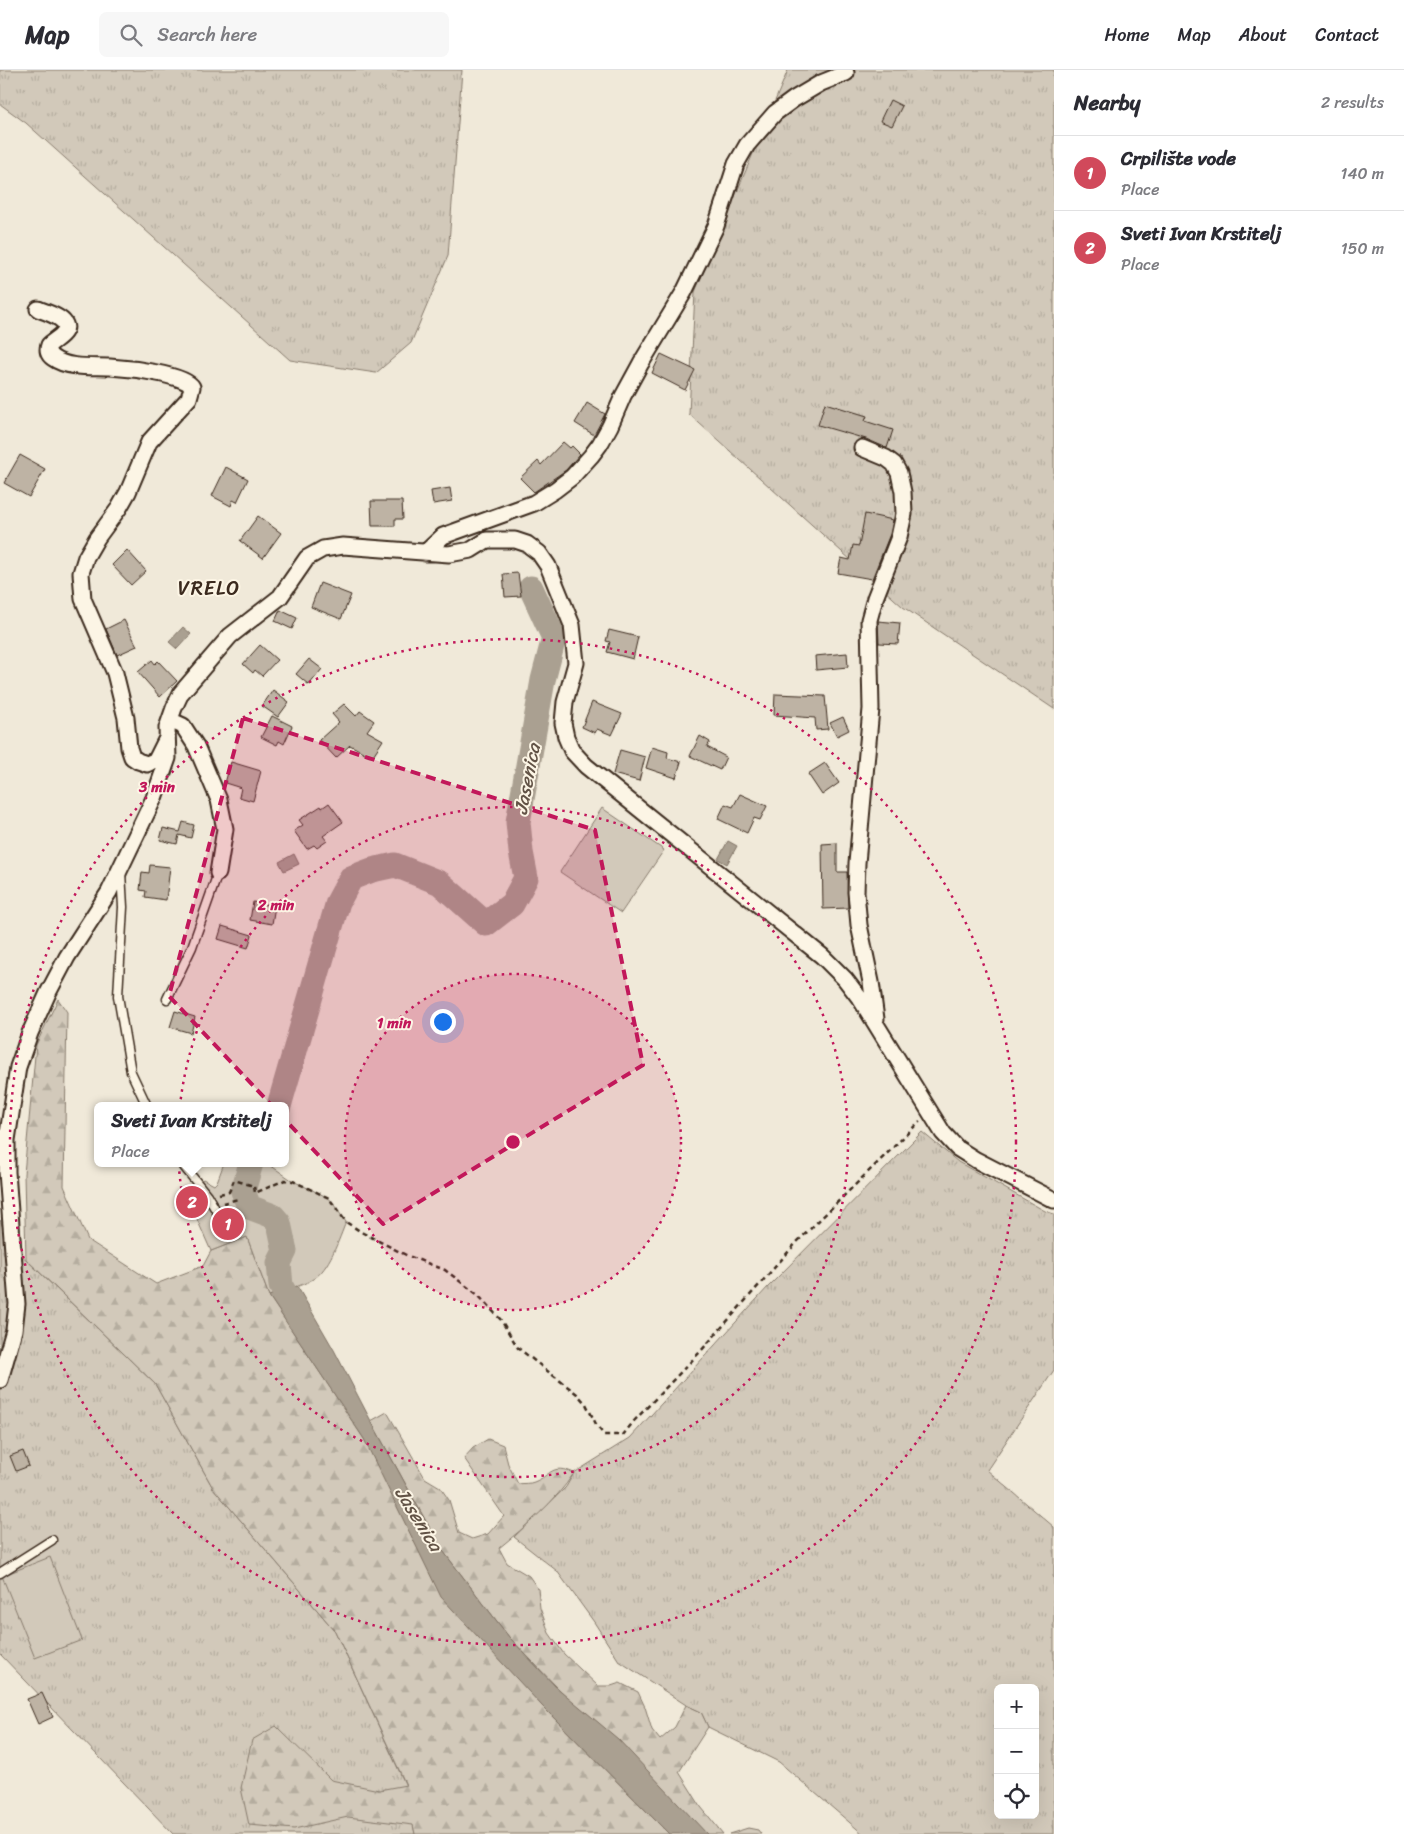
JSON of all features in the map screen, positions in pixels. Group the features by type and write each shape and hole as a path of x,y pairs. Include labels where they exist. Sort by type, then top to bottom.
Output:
{"street":[{"path":"425,552 443,536 534,503 566,481 590,456 606,432 641,363 684,292 716,226 736,164 747,145 775,113 794,99 821,83 846,73"},
{"path":"38,309 65,323 66,329 64,333 49,345 49,354 52,358 75,365 120,368 173,377 188,382 192,387 189,398 148,442 128,492 86,557 82,573 83,599 115,673 126,718 129,748 132,757 147,764 156,760 166,738"},
{"path":"862,448 886,458 894,464 899,473 903,492 904,514 899,537 868,620 871,709 856,892 859,925 876,1026"},
{"path":"0,1380 14,1330 17,1304 6,1172 7,1140 18,1067 30,1033 67,957 109,892 154,798 168,758 167,728 181,693 230,636 280,597 304,563 316,552 323,549 343,546 425,552 456,552 471,550 486,540 505,539 527,544 538,553 552,574 572,625 576,663 565,702 562,723 572,751 586,766 822,956 845,979 861,1000 943,1133 957,1148 1024,1186 1054,1200"},
{"path":"170,720 183,726 196,746 219,800 225,829 218,873"}],"lane":[{"path":"121,869 123,907 118,996 131,1072 145,1102"},
{"path":"167,1000 192,947 218,873"},
{"path":"184,1167 216,1209"},
{"path":"0,1573 52,1540"}],"path":[{"path":"229,1192 234,1180 254,1186 255,1192 284,1180 293,1181 329,1198 346,1222 406,1255 445,1270 478,1295 501,1320 518,1348 577,1394 586,1404 597,1426 604,1435 623,1436 634,1421 700,1352 798,1242 931,1112"},
{"path":"216,1209 238,1199"}],"highlighted area":[{"path":"243,718 595,830 643,1065 383,1224 169,996"}],"green space":[{"path":"0,70 462,70 448,256 411,343 376,373 290,360 26,123 0,104"},
{"path":"788,70 1054,70 1054,709 903,607 689,414 695,292"},
{"path":"602,808 664,850 621,913 560,872"},
{"path":"58,999 67,1012 64,1186 88,1240 156,1284 203,1266 211,1251 247,1237 269,1296 542,1706 669,1834 415,1834 413,1825 348,1817 294,1829 249,1825 241,1788 252,1740 276,1726 331,1780 379,1790 406,1785 335,1631 213,1488 155,1384 26,1259 24,1174 36,1045"},
{"path":"922,1132 958,1162 1045,1211 1054,1214 1054,1370 987,1470 1054,1527 1054,1834 863,1834 779,1762 708,1727 701,1712 686,1705 619,1661 594,1622 557,1571 514,1537 566,1487 574,1473 630,1438 768,1287"},
{"path":"223,1167 273,1167 293,1181 329,1198 346,1222 333,1254 319,1275 303,1284 269,1296 247,1237 211,1251 185,1192 203,1179 214,1185"},
{"path":"0,1220 9,1243 155,1384 213,1488 335,1631 406,1786 415,1834 173,1834 0,1654"},
{"path":"387,1412 425,1478 440,1487 449,1500 459,1533 472,1539 488,1534 504,1516 464,1458 473,1448 488,1439 503,1445 508,1464 518,1484 532,1483 552,1471 561,1469 574,1473 549,1504 499,1548 507,1563 529,1576 538,1589 540,1608 549,1633 564,1654 598,1686 611,1686 620,1683 638,1692 652,1730 660,1740 675,1727 686,1705 701,1712 708,1727 679,1772 701,1807 723,1834 706,1834 509,1637 440,1547 371,1421"},
{"path":"50,1557 82,1640 35,1658 2,1576"},
{"path":"748,1828 758,1830 761,1834 729,1834"}],"water":[{"path":"183,627 191,634 177,649 169,642"},
{"path":"728,841 737,846 727,864 718,859"},
{"path":"294,854 299,864 284,871 279,862"},
{"path":"297,1286 334,1350 440,1547 509,1637 555,1686 618,1739 707,1834 669,1834 542,1706 441,1597 364,1439 269,1296"}],"building":[{"path":"890,100 902,106 892,126 880,121"},
{"path":"661,354 695,370 685,390 652,373"},
{"path":"587,403 605,414 594,435 575,423"},
{"path":"825,403 867,416 865,421 893,430 887,448 866,439 818,425"},
{"path":"563,442 570,448 572,446 580,454 566,470 534,492 520,478 538,461 541,465"},
{"path":"20,455 45,469 29,497 4,483"},
{"path":"226,467 248,479 237,502 233,500 231,506 212,496"},
{"path":"450,488 452,501 433,504 431,491"},
{"path":"371,501 402,501 403,519 395,519 395,526 372,526"},
{"path":"865,514 893,520 890,534 872,579 838,573 841,558 850,560 853,545 859,546"},
{"path":"258,516 281,533 263,558 240,541"},
{"path":"127,550 146,571 131,585 112,565"},
{"path":"518,573 521,596 505,597 503,574"},
{"path":"320,583 351,595 341,619 311,607"},
{"path":"280,610 297,618 292,629 275,621"},
{"path":"124,620 137,646 117,655 106,629"},
{"path":"878,621 900,623 898,644 879,643"},
{"path":"609,630 638,637 633,659 607,652 610,642 606,641"},
{"path":"260,645 277,660 262,676 255,670 253,673 243,664"},
{"path":"847,653 848,667 816,670 815,656"},
{"path":"309,659 322,669 309,685 296,674"},
{"path":"152,660 155,664 158,661 177,681 160,697 138,672"},
{"path":"273,690 289,702 278,717 262,706"},
{"path":"775,694 825,696 828,729 816,730 815,718 774,715"},
{"path":"592,702 622,714 612,735 597,729 595,733 582,727"},
{"path":"344,704 356,716 360,711 374,721 367,731 383,740 372,757 350,745 336,758 319,740 339,722 332,714"},
{"path":"272,716 292,726 284,744 279,741 277,745 261,737"},
{"path":"843,717 849,730 837,736 830,723"},
{"path":"700,736 710,742 707,747 726,757 720,770 690,756"},
{"path":"652,747 668,752 667,758 681,762 676,778 646,768"},
{"path":"620,750 645,757 639,781 613,774"},
{"path":"231,762 261,771 253,801 239,797 241,788 225,783"},
{"path":"825,763 839,783 822,795 808,774"},
{"path":"740,794 767,806 760,820 754,818 747,833 718,819 725,804 733,807"},
{"path":"329,803 343,822 323,836 327,841 317,848 314,845 307,849 294,831 303,825 299,820"},
{"path":"183,822 194,825 191,838 179,835 177,844 160,840 163,828 180,832"},
{"path":"837,843 837,872 847,872 848,908 823,909 822,844"},
{"path":"150,865 170,867 166,900 145,897 146,891 140,890 142,872 149,873"},
{"path":"253,902 275,906 272,924 250,920"},
{"path":"222,926 252,935 248,948 218,939"},
{"path":"175,1011 195,1017 191,1033 170,1027"},
{"path":"231,1209 241,1233 225,1240 216,1217"},
{"path":"23,1451 29,1466 16,1471 10,1456"},
{"path":"42,1693 53,1717 38,1724 27,1699"}],"waterway":[{"name":"Jasenica","path":"280,1102 338,902 351,878 372,870 395,865 440,883 486,924 512,904 526,878 518,822 543,680 554,638 531,588"},
{"name":"Jasenica","path":"250,1167 243,1191 249,1207 273,1216 279,1223 285,1251 279,1263 281,1286 300,1320"}],"place":[{"name":"Sveti Ivan Krstitelj","path":"192,1202"},
{"name":"Crpilište vode","path":"228,1224"}],"district":[{"name":"VRELO","path":"209,588"}]}
